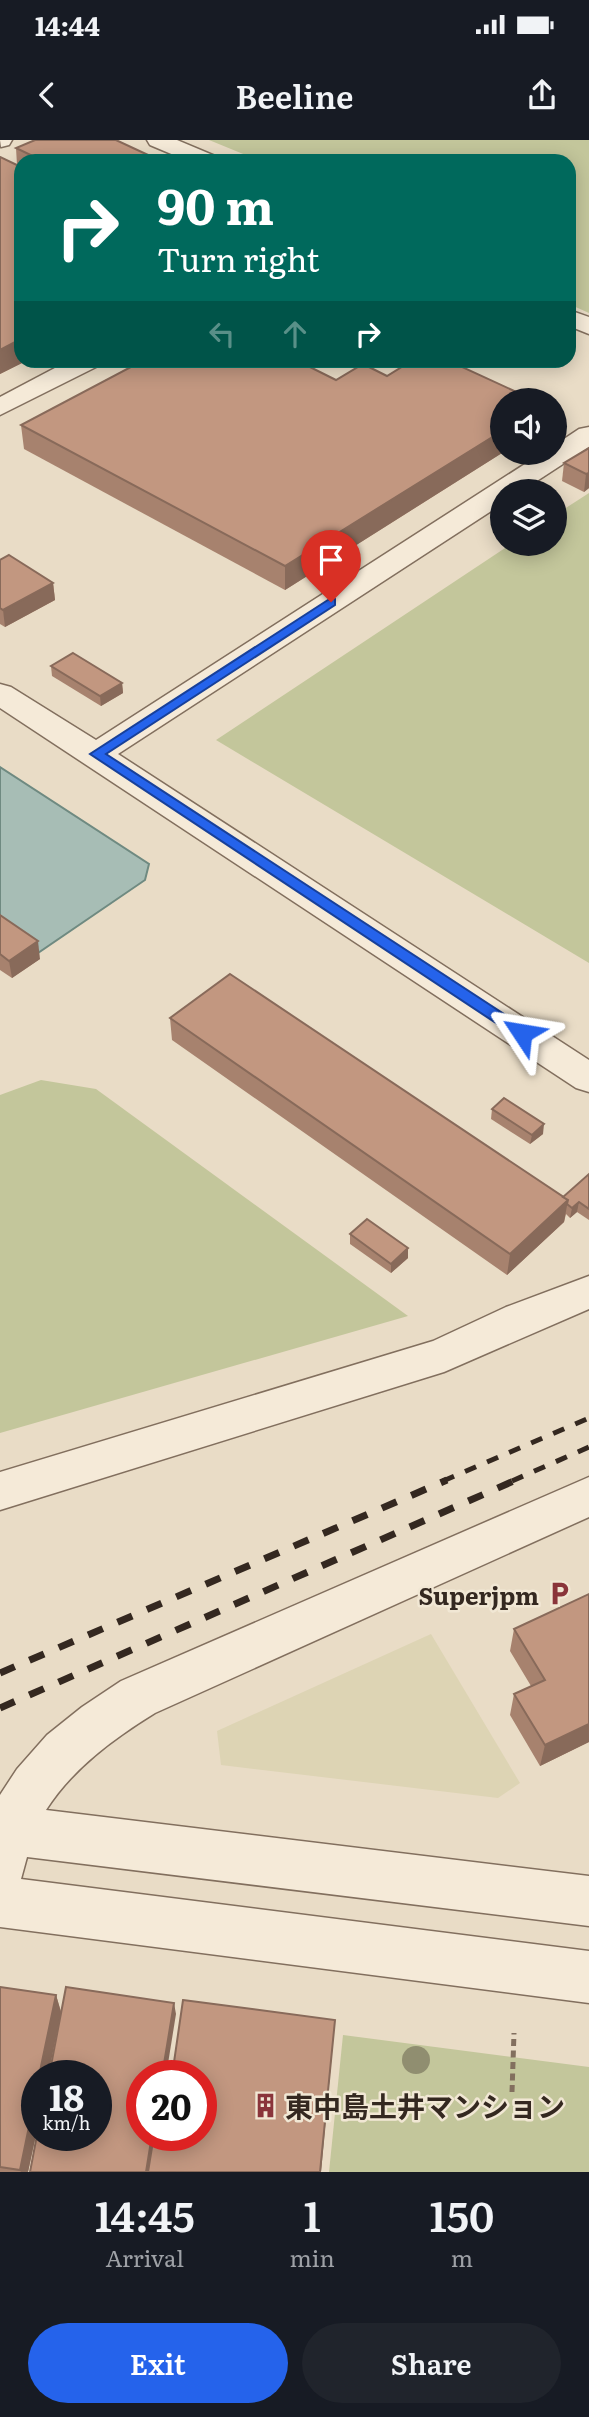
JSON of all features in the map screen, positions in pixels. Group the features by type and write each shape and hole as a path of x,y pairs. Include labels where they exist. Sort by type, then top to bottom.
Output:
{"street":[{"path":"158,140 191,154"},
{"path":"0,407 76,368"},
{"path":"96,754 589,435"},
{"path":"0,694 96,754 589,1078"},
{"path":"0,1491 444,1354 589,1292"},
{"path":"589,1496 138,1697 109,1715 62,1754 34,1782 3,1842 589,1900"},
{"path":"0,1902 589,1977"}],"path":[{"path":"512,2092 514,2033"}],"shaded area":[{"path":"431,1634 520,1783 498,1798 221,1765 217,1731"}],"green space":[{"path":"209,140 589,140 589,313 576,307 576,154 243,154"},
{"path":"589,493 589,963 216,740 493,556 567,556 567,507"},
{"path":"41,1080 96,1089 408,1316 0,1433 0,1095"},
{"path":"343,2035 589,2067 589,2172 329,2172"}],"water":[{"path":"0,767 149,864 145,880 35,955 0,931"}],"building":[{"path":"35,140 116,140 146,154 28,154 16,148"},
{"path":"0,157 14,164 14,343 0,350"},
{"path":"129,368 312,368 336,380 356,368 371,368 387,376 400,368 464,368 508,388 490,388 490,438 285,566 21,425"},
{"path":"589,448 589,473 567,464 567,461"},
{"path":"9,555 53,583 3,610 0,608 0,560"},
{"path":"73,653 122,683 100,696 51,666"},
{"path":"0,915 38,941 9,961 0,954"},
{"path":"230,974 568,1200 510,1254 170,1018"},
{"path":"504,1098 544,1124 532,1135 492,1109"},
{"path":"589,1174 589,1209 579,1202 572,1208 563,1197"},
{"path":"367,1219 408,1248 391,1264 350,1234"},
{"path":"589,1594 589,1724 545,1745 514,1694 545,1680 514,1629"},
{"path":"0,1987 56,1995 42,2060 21,2060 21,2151 24,2151 20,2170 0,2167"},
{"path":"66,1987 174,2003 165,2060 126,2060 126,2151 149,2151 146,2172 30,2172 34,2151 112,2151 112,2060 52,2060"},
{"name":"東中島土井マンション","path":"183,2000 335,2020 320,2172 148,2172 151,2151 217,2151 217,2060 174,2060"}],"railway":[{"path":"443,1481 589,1418"},
{"path":"512,1481 589,1447"},
{"path":"0,1673 447,1480"},
{"path":"0,1708 516,1480"}],"place":[{"name":"Superjpm","path":"559,1594"},
{"name":"東中島土井マンション","path":"265,2105"}],"route":[{"path":"331,602 96,754 522,1033"}]}
